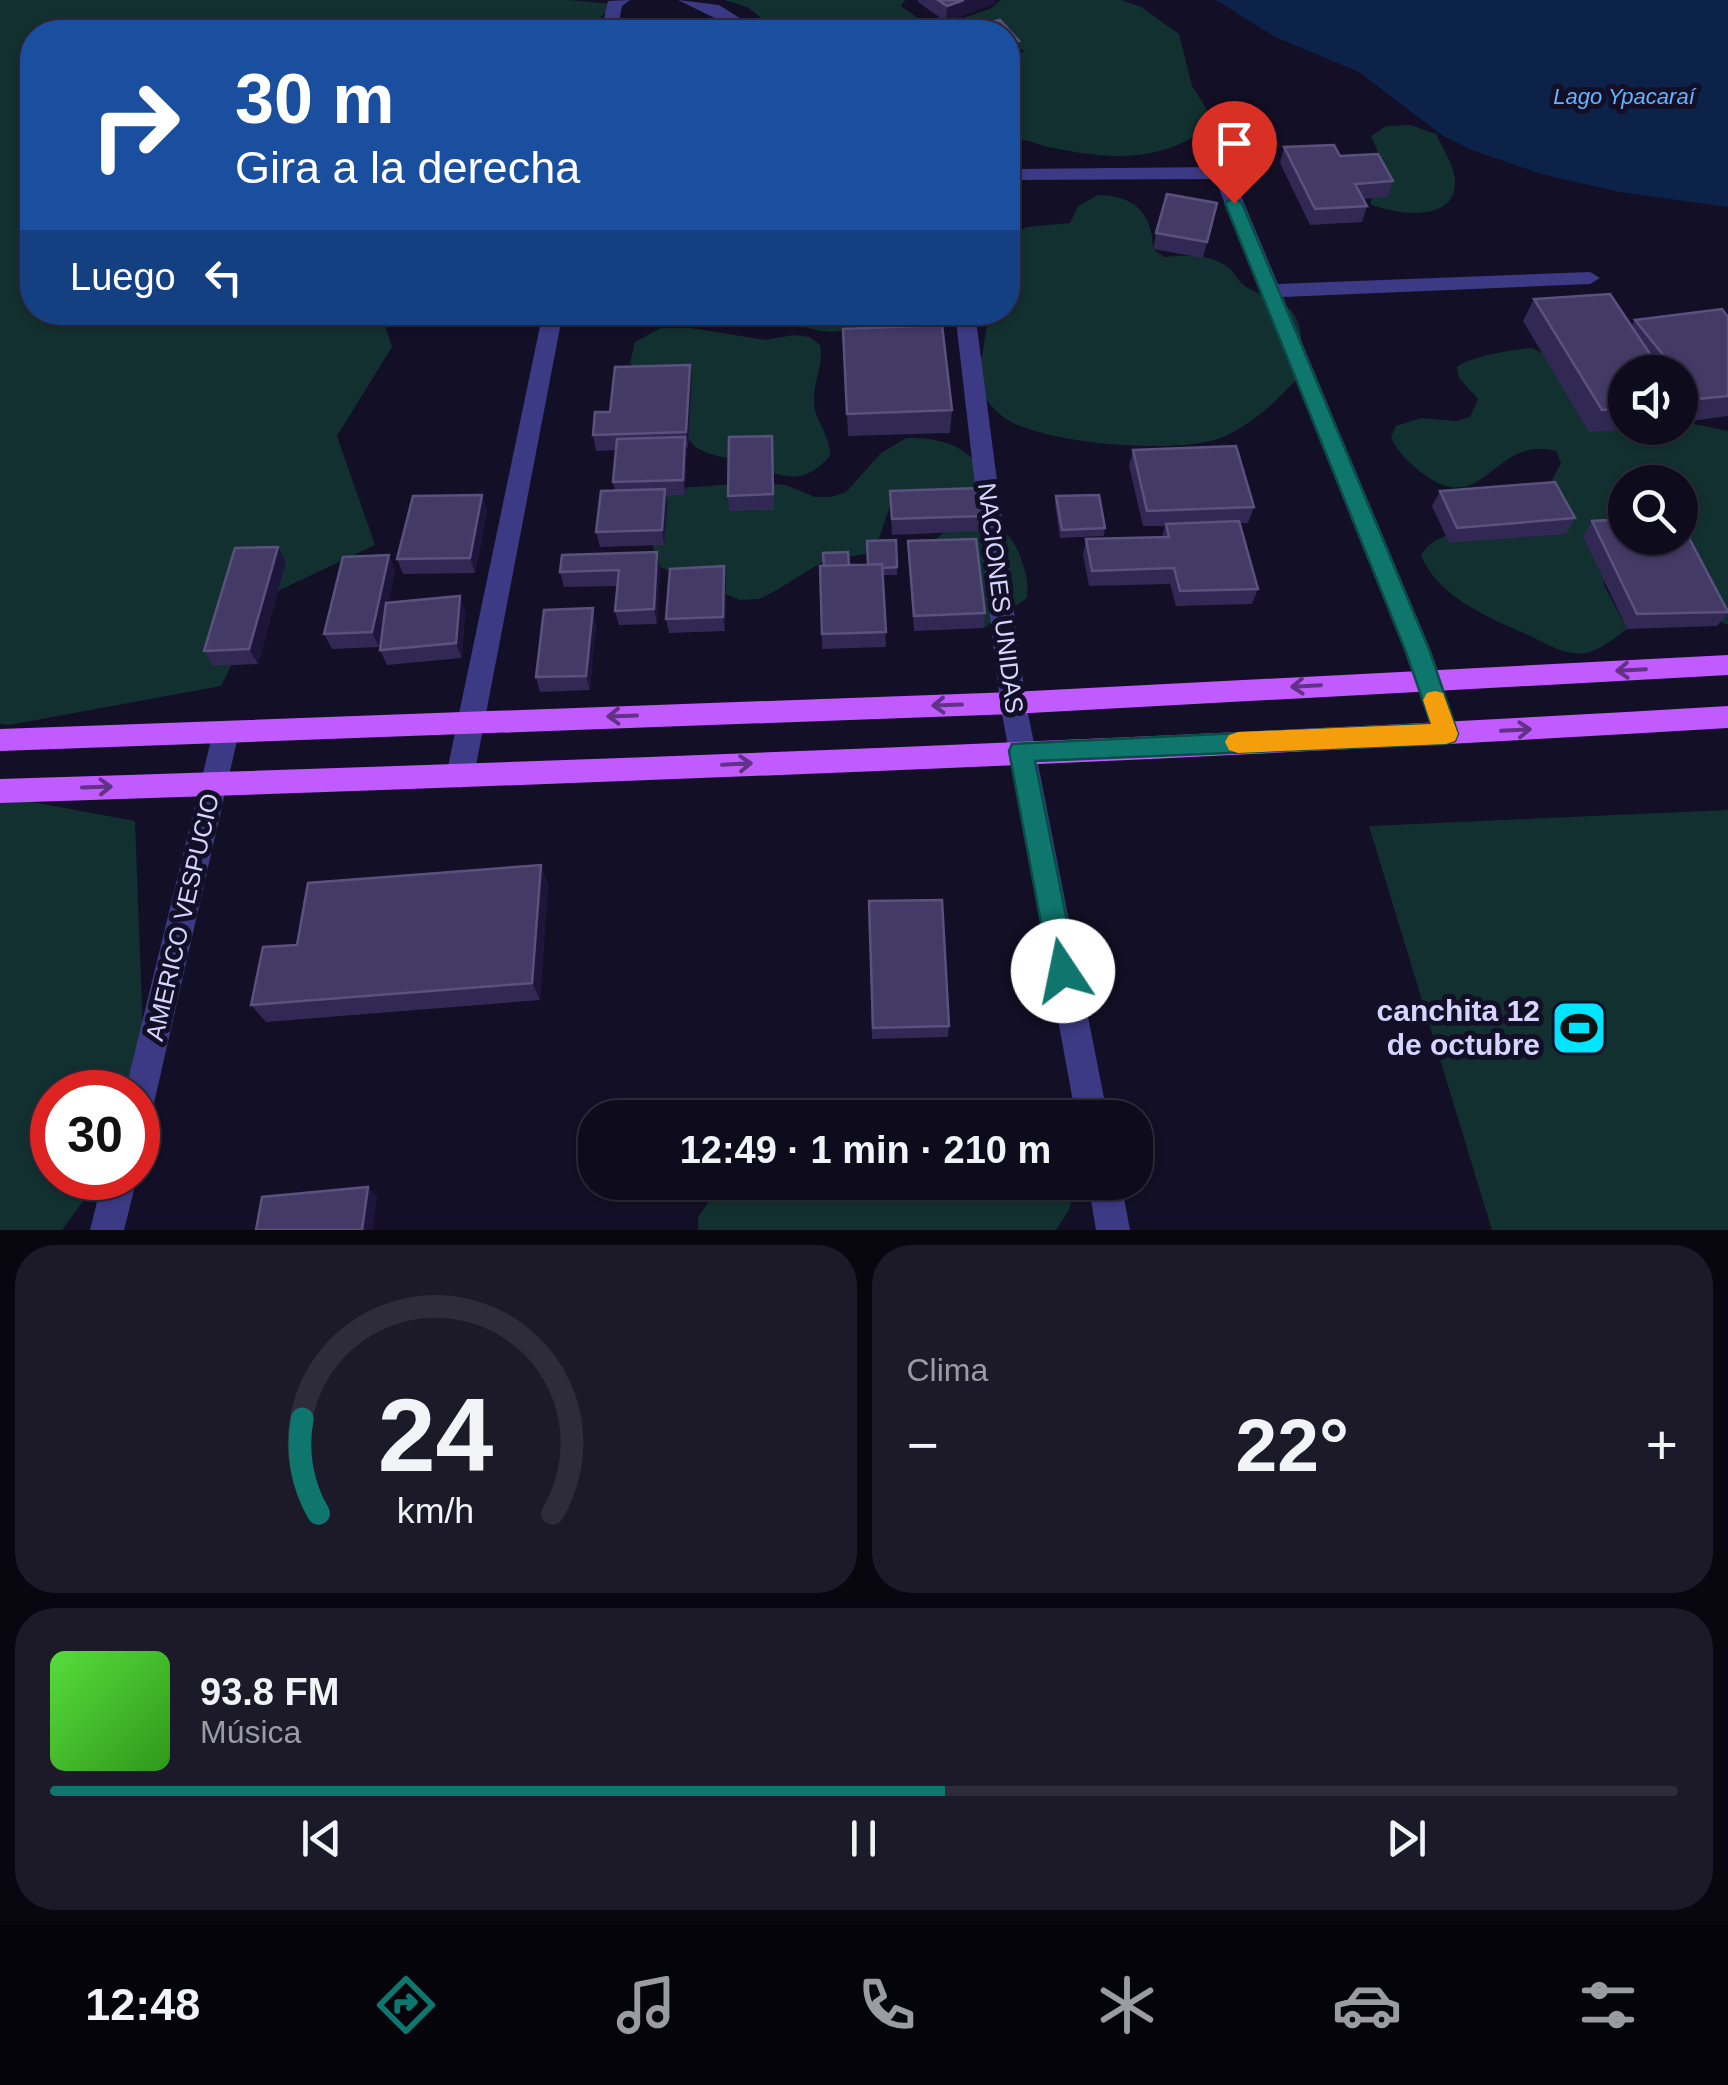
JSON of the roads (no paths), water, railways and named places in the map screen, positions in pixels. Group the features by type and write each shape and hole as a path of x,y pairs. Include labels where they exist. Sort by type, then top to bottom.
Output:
{"main road":[{"path":"0,740 1014,703 1728,666"},
{"path":"0,791 460,776 1446,734 1728,718"}],"street":[{"path":"611,20 614,4 622,0"},
{"path":"686,0 714,8 734,20"},
{"path":"1020,175 1222,174 1268,133"},
{"path":"1222,174 1428,679 1446,734"},
{"path":"1270,290 1590,278"},
{"path":"460,776 551,325"},
{"name":"NACIONES UNIDAS","path":"968,325 1021,751 1089,1100"},
{"name":"AMERICO VESPUCIO","path":"146,1070 226,732"},
{"path":"107,1230 114,1200"},
{"path":"1107,1200 1113,1230"}],"water":[{"name":"Lago Ypacaraí","path":"1216,0 1728,0 1728,207 1620,192 1541,174 1472,150 1443,136 1359,72 1275,37"}],"place":[{"name":"canchita 12 de octubre","path":"1579,1028"}]}
